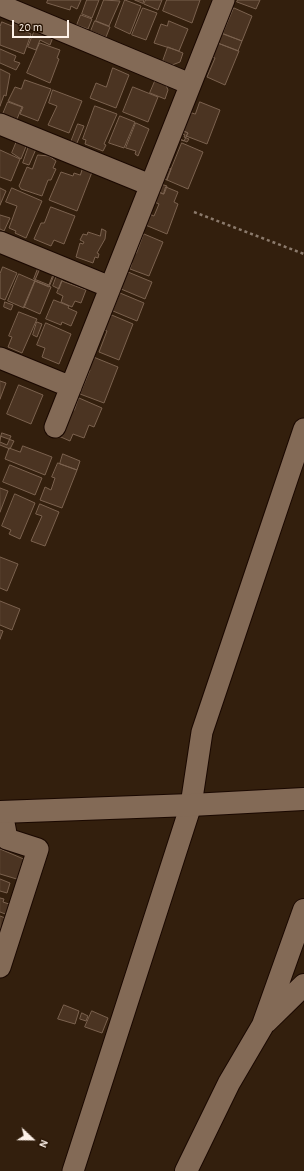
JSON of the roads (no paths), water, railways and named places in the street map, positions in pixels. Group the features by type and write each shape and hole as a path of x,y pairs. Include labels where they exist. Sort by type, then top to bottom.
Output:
{"main road":[{"path":"1,812 304,799"},
{"path":"186,1171 229,1083 263,1025 304,910"},
{"path":"263,1025 304,985"}],"street":[{"path":"55,427 224,0"},
{"path":"2,10 190,84"},
{"path":"0,124 150,185"},
{"path":"0,242 110,287"},
{"path":"0,358 71,387"},
{"path":"73,1171 191,805 202,732 304,429"},
{"path":"0,967 38,849 7,839 1,812"}]}
